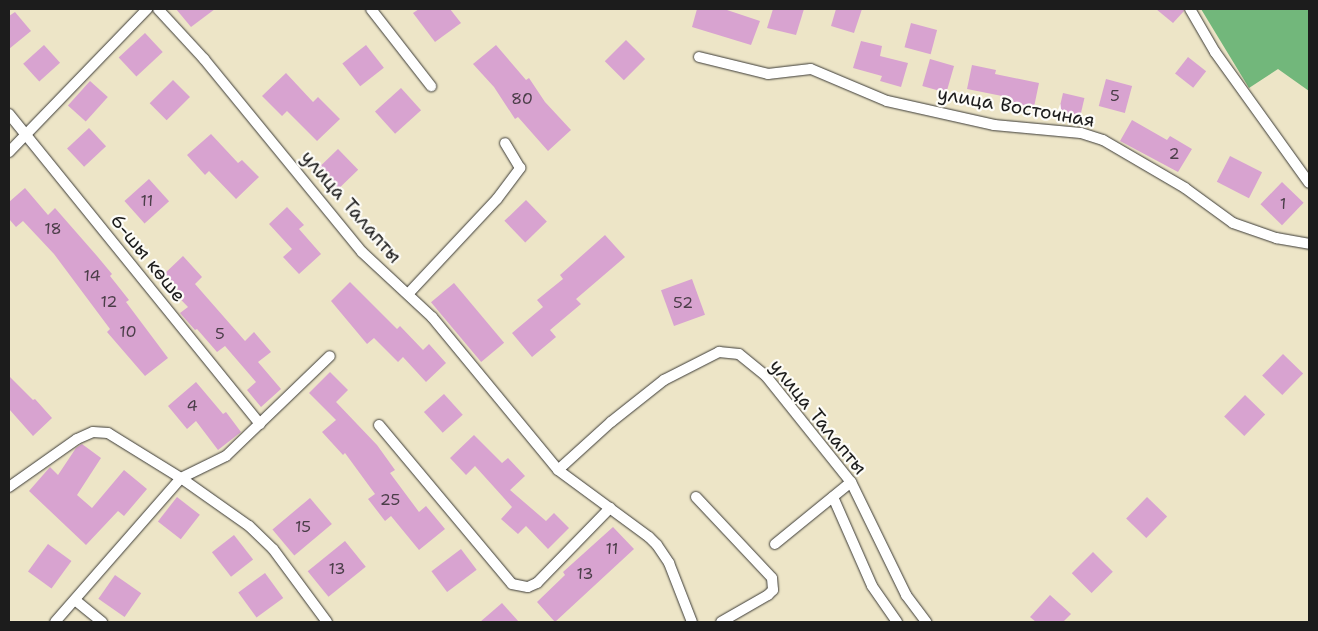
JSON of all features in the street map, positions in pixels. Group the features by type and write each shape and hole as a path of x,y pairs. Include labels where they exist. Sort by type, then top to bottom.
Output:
{"street":[{"path":"9,152 148,9"},
{"name":"улица Талапты","path":"158,9 204,59 362,252 408,294 453,341 558,470 657,545 669,562 692,622"},
{"path":"371,9 430,86"},
{"path":"1190,9 1221,60 1309,183"},
{"name":"улица Восточная","path":"699,58 768,74 812,68 887,101 994,125 1081,133 1103,140 1185,188 1233,223 1276,238 1309,244"},
{"name":"6-шы көше","path":"9,114 260,424"},
{"path":"408,294 497,199 520,168 505,143"},
{"name":"улица Талапты","path":"558,470 652,388 719,352 739,354 766,376 851,482 906,595 926,622"},
{"path":"55,622 181,478 226,456 330,356"},
{"path":"379,425 512,584 528,587 537,583 610,508"},
{"path":"9,486 77,438 92,432 108,433 181,478 249,526 273,549 328,622"},
{"path":"775,544 851,482"},
{"path":"696,497 772,578 773,590 768,595 721,622"},
{"path":"833,497 872,586 897,622"},
{"path":"75,600 102,622"}],"green space":[{"path":"1201,9 1309,9 1309,91 1278,69 1249,88"}],"building":[{"path":"176,9 215,9 191,27"},
{"path":"419,9 450,9 461,23 435,42 413,13"},
{"path":"697,9 724,9 760,21 751,45 692,27"},
{"path":"773,9 804,9 796,35 767,28"},
{"path":"836,9 862,9 854,33 831,26"},
{"path":"1156,9 1183,9 1184,11 1173,23"},
{"path":"15,12 31,31 9,49 9,16"},
{"path":"911,23 937,30 931,54 905,47"},
{"path":"145,33 163,52 136,77 119,58"},
{"path":"626,40 645,59 624,80 605,61"},
{"path":"861,41 882,46 880,56 908,63 901,87 880,81 882,76 853,68"},
{"path":"44,45 60,63 39,82 23,64"},
{"path":"366,45 384,68 360,86 342,63"},
{"path":"496,45 526,80 529,78 545,102 571,130 548,151 518,117 515,119 494,87 473,64"},
{"path":"1188,57 1206,71 1193,88 1175,74"},
{"path":"930,59 954,66 946,93 922,86"},
{"path":"972,65 996,70 995,74 1039,83 1034,107 1006,102 1007,97 967,89"},
{"path":"286,73 313,102 318,97 340,119 317,141 287,111 282,116 262,96"},
{"path":"1106,79 1132,86 1125,113 1099,106"},
{"path":"173,80 190,97 167,120 150,103"},
{"path":"90,81 108,97 86,122 68,106"},
{"path":"401,88 421,110 395,134 375,111"},
{"path":"1063,93 1084,98 1079,122 1057,117"},
{"path":"1132,120 1167,140 1170,136 1192,149 1178,172 1120,141"},
{"path":"89,128 106,146 84,167 67,148"},
{"path":"211,134 238,163 242,160 259,177 236,199 209,171 205,175 187,155"},
{"path":"338,149 358,170 334,193 314,172"},
{"path":"1230,156 1262,172 1249,198 1217,182"},
{"path":"149,179 169,201 145,223 124,201"},
{"path":"1282,182 1304,203 1282,225 1260,204"},
{"path":"25,188 48,215 55,208 97,256 112,274 110,276 129,300 126,302 168,358 145,376 107,332 110,329 54,254 23,221 16,227 9,219 9,202"},
{"path":"526,200 547,222 525,242 504,221"},
{"path":"287,207 304,225 299,229 321,254 299,274 283,257 292,249 269,224"},
{"path":"605,235 625,257 576,299 581,304 550,330 556,337 532,357 512,333 543,307 537,300 563,279 560,275"},
{"path":"183,256 202,277 195,284 245,341 254,332 271,352 258,362 281,389 261,407 247,390 256,382 225,346 217,352 197,329 195,330 180,313 188,307 160,278"},
{"path":"692,279 705,315 674,326 661,290"},
{"path":"350,282 397,329 400,326 423,350 429,344 446,363 426,382 403,357 398,362 374,338 367,344 331,301"},
{"path":"454,283 504,343 481,362 431,302"},
{"path":"1283,354 1303,373 1282,395 1262,376"},
{"path":"330,372 348,390 336,402 377,445 395,470 390,473 419,512 426,506 445,529 419,550 391,516 385,521 368,499 375,494 345,453 343,455 322,432 336,420 309,393"},
{"path":"9,376 33,400 35,399 52,418 33,436 9,409"},
{"path":"196,382 223,414 226,412 241,432 218,450 196,421 187,429 168,406"},
{"path":"444,394 463,415 443,433 424,412"},
{"path":"1245,395 1265,414 1244,436 1224,417"},
{"path":"474,435 502,463 508,458 525,476 510,490 546,521 554,513 569,528 548,549 526,526 518,534 501,519 512,507 475,466 466,475 450,458"},
{"path":"82,444 101,458 77,495 92,508 124,470 147,489 124,516 118,511 86,545 29,491 50,467 58,475 76,448"},
{"path":"177,497 200,515 181,539 158,521"},
{"path":"1147,497 1167,516 1146,538 1126,519"},
{"path":"310,498 332,524 294,556 272,529"},
{"path":"613,527 634,549 555,622 537,602 565,575 563,572"},
{"path":"234,535 253,559 231,577 212,552"},
{"path":"345,541 366,567 328,597 308,571"},
{"path":"48,544 71,561 51,589 28,572"},
{"path":"461,549 477,570 447,592 431,571"},
{"path":"1093,552 1113,572 1092,593 1072,573"},
{"path":"265,573 283,598 257,617 238,592"},
{"path":"115,575 141,593 125,617 98,599"},
{"path":"1050,595 1071,614 1063,622 1036,622 1030,617"},
{"path":"502,603 519,622 480,622"}]}
